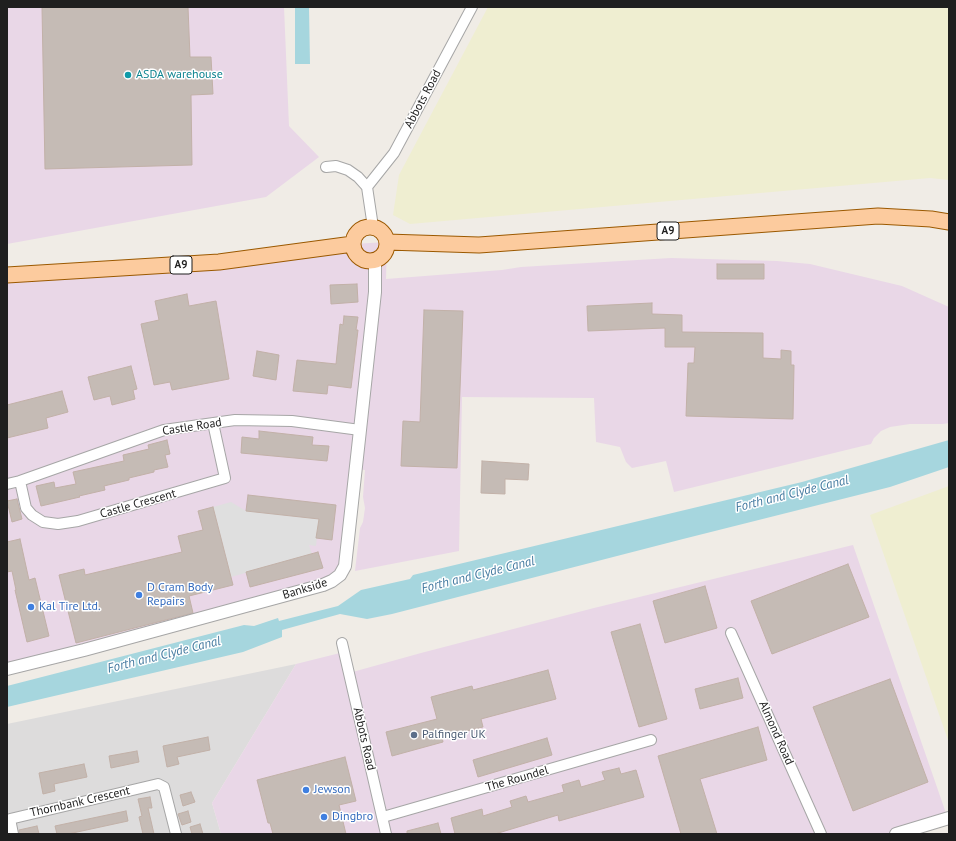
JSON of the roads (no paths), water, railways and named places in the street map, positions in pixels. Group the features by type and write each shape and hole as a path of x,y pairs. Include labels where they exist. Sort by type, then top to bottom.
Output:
{"main road":[{"name":"A9","path":"387,242 479,245 878,216 931,219 949,222"},
{"path":"373,227 379,229 383,233 387,242 387,248 381,258 369,261 358,256 354,250 353,244 354,238 362,229 373,227"},
{"name":"A9","path":"7,275 219,262 353,244"}],"street":[{"name":"Abbots Road","path":"366,187 394,153 472,7"},
{"path":"326,167 336,166 348,170 358,177 366,187 373,227"},
{"name":"Bankside","path":"7,669 115,642 323,585 340,575 345,566 375,292 375,260"},
{"name":"Castle Road","path":"7,484 20,481 164,430 235,420 292,421 360,430"},
{"name":"Castle Crescent","path":"20,481 26,508 29,512 43,522 58,524 78,521 225,478 213,423"},
{"name":"Almond Road","path":"731,633 821,834"},
{"name":"Abbots Road","path":"342,643 386,834"},
{"name":"The Roundel","path":"382,818 651,740"},
{"name":"Thornbank Crescent","path":"13,834 10,819 158,784 164,787 176,834"},
{"path":"896,834 949,818"}],"water":[{"path":"295,7 309,7 310,64 295,64"},
{"name":"Forth and Clyde Canal","path":"949,440 949,467 890,487 392,614 367,619 340,614 282,630 282,637 243,652 7,707 7,686 244,625 254,626 278,618 279,621 338,606 361,590 410,579 413,575 802,482"}],"place":[{"name":"ASDA warehouse","path":"128,75"},
{"name":"D Cram Body Repairs","path":"139,595"},
{"name":"Kal Tire Ltd.","path":"31,607"},
{"name":"Palfinger UK","path":"414,735"},
{"name":"Jewson","path":"306,790"},
{"name":"Dingbro","path":"324,817"}]}
